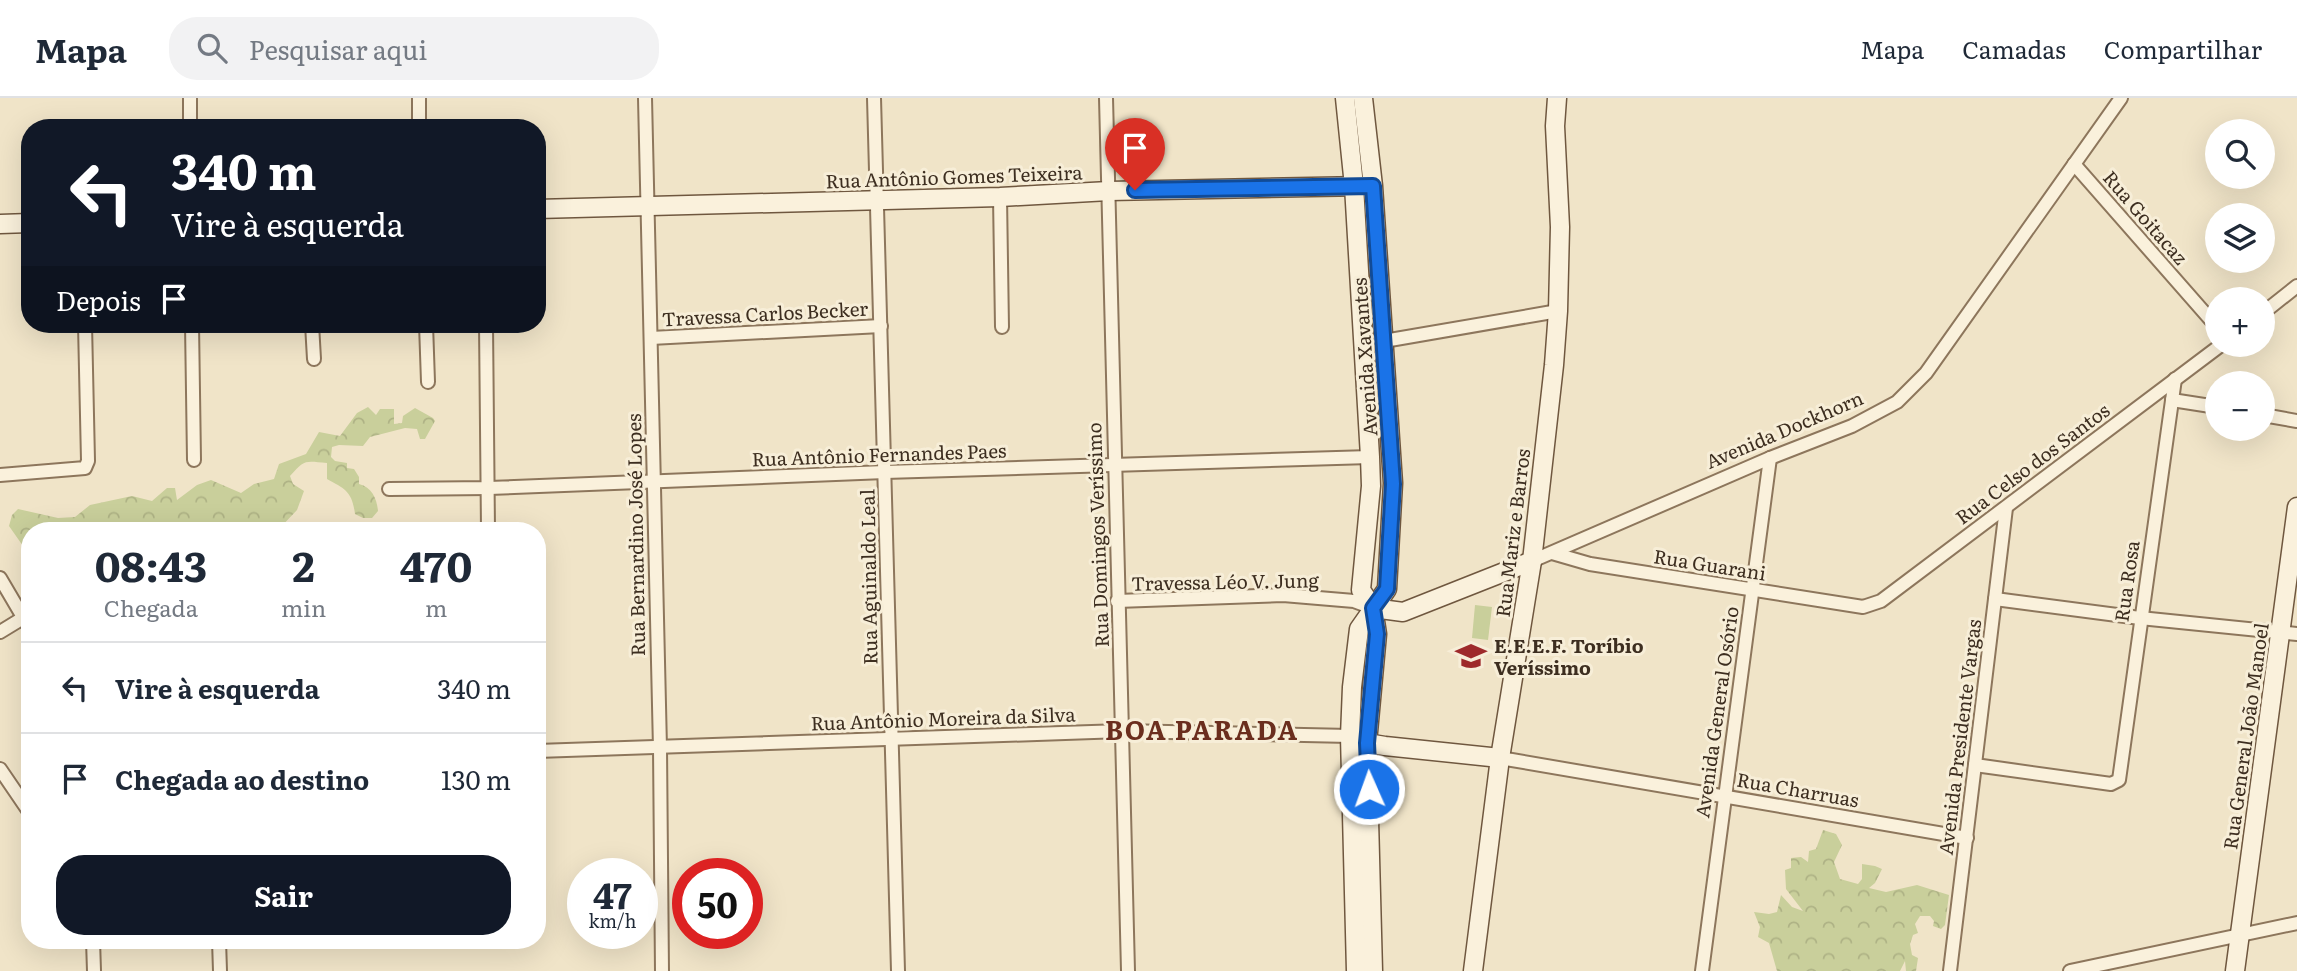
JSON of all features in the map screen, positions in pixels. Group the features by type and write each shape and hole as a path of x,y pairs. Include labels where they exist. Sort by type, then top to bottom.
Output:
{"street":[{"path":"190,98 190,119"},
{"path":"419,98 419,119"},
{"name":"Rua Bernardino José Lopes","path":"645,98 660,748 662,971"},
{"name":"Rua Aguinaldo Leal","path":"874,98 898,971"},
{"name":"Rua Domingos Veríssimo","path":"1106,98 1128,971"},
{"name":"Avenida Xavantes","path":"1345,98 1363,186 1384,341 1393,484 1387,589"},
{"name":"Avenida Xavantes","path":"1363,98 1371,486 1362,590 1373,608 1377,634 1367,743 1373,971"},
{"name":"Rua Mariz e Barros","path":"1473,971 1500,758 1532,561 1558,311 1560,227 1555,126 1557,98"},
{"name":"Avenida Dockhorn","path":"1373,608 1403,612 1417,608 1552,553 1770,458 1852,426 1896,401 1926,373 2121,98"},
{"name":"Rua Goitacaz","path":"2074,163 2205,313"},
{"name":"Rua Antônio Gomes Teixeira","path":"546,209 1363,186"},
{"path":"1000,197 1002,327"},
{"path":"0,224 21,223"},
{"path":"2275,303 2297,286"},
{"path":"1384,341 1558,311"},
{"name":"Travessa Carlos Becker","path":"651,338 881,327"},
{"path":"0,475 85,468 88,461 85,333"},
{"path":"192,333 194,460"},
{"path":"313,333 314,359"},
{"path":"426,333 428,382"},
{"path":"486,333 488,522"},
{"name":"Rua Celso dos Santos","path":"1863,607 1881,601 2205,357"},
{"name":"Rua Rosa","path":"1975,765 2111,784 2119,780 2175,379"},
{"path":"2172,400 2205,405"},
{"path":"2275,417 2297,421"},
{"name":"Rua Antônio Fernandes Paes","path":"389,489 489,488 1370,457"},
{"name":"Avenida General Osório","path":"1703,971 1770,458"},
{"name":"Rua General João Manoel","path":"2235,971 2289,633 2297,507"},
{"name":"Avenida Presidente Vargas","path":"1950,971 2006,508"},
{"name":"Rua Guarani","path":"1552,553 1590,564 1863,607"},
{"path":"0,578 21,614"},
{"path":"1356,971 1350,736 1352,687 1359,629 1387,589 1402,603 1417,608"},
{"name":"Travessa Léo V. Jung","path":"1118,601 1283,596 1354,601 1373,608"},
{"path":"1995,599 2140,618 2289,633"},
{"path":"0,632 21,626"},
{"name":"Rua Antônio Moreira da Silva","path":"546,751 1122,731 1350,736"},
{"path":"1350,736 1367,743 1500,758"},
{"name":"Rua Charruas","path":"1500,758 1967,838"},
{"path":"0,769 21,800"},
{"path":"2070,971 2297,923"},
{"path":"93,949 94,971"},
{"path":"219,949 220,971"}],"green space":[{"path":"368,407 376,415 380,409 394,409 394,424 402,423 403,416 415,408 435,421 425,439 420,439 417,429 405,428 370,437 363,446 332,447 331,457 335,461 347,463 347,468 354,469 359,477 359,484 373,494 378,511 372,518 355,514 347,492 327,479 327,463 310,462 302,464 290,476 293,484 304,491 297,510 286,522 21,522 21,543 9,526 12,515 18,509 58,518 75,517 90,505 132,496 152,501 167,488 175,488 177,500 197,485 211,480 241,493 254,484 274,479 279,464 306,454 319,432 340,436 357,413"},
{"path":"1475,605 1492,607 1488,640 1472,638"},
{"path":"1823,830 1836,834 1842,845 1834,862 1840,879 1858,884 1862,879 1862,864 1882,869 1875,883 1869,888 1886,892 1917,885 1949,895 1945,925 1941,929 1933,926 1934,921 1930,916 1920,916 1915,924 1918,933 1913,935 1910,944 1912,955 1918,958 1916,971 1906,971 1905,961 1900,971 1777,971 1769,943 1758,937 1760,927 1754,912 1777,912 1781,895 1792,907 1803,911 1786,889 1785,870 1791,868 1791,858 1801,857 1808,862 1809,851 1816,849"}],"place":[{"name":"E.E.E.F. Toríbio Veríssimo","path":"1471,656"}],"district":[{"name":"BOA PARADA","path":"1202,728"}],"route":[{"path":"1135,190 1373,186 1393,484 1387,589 1373,608 1377,634 1367,743 1369,789"}]}
